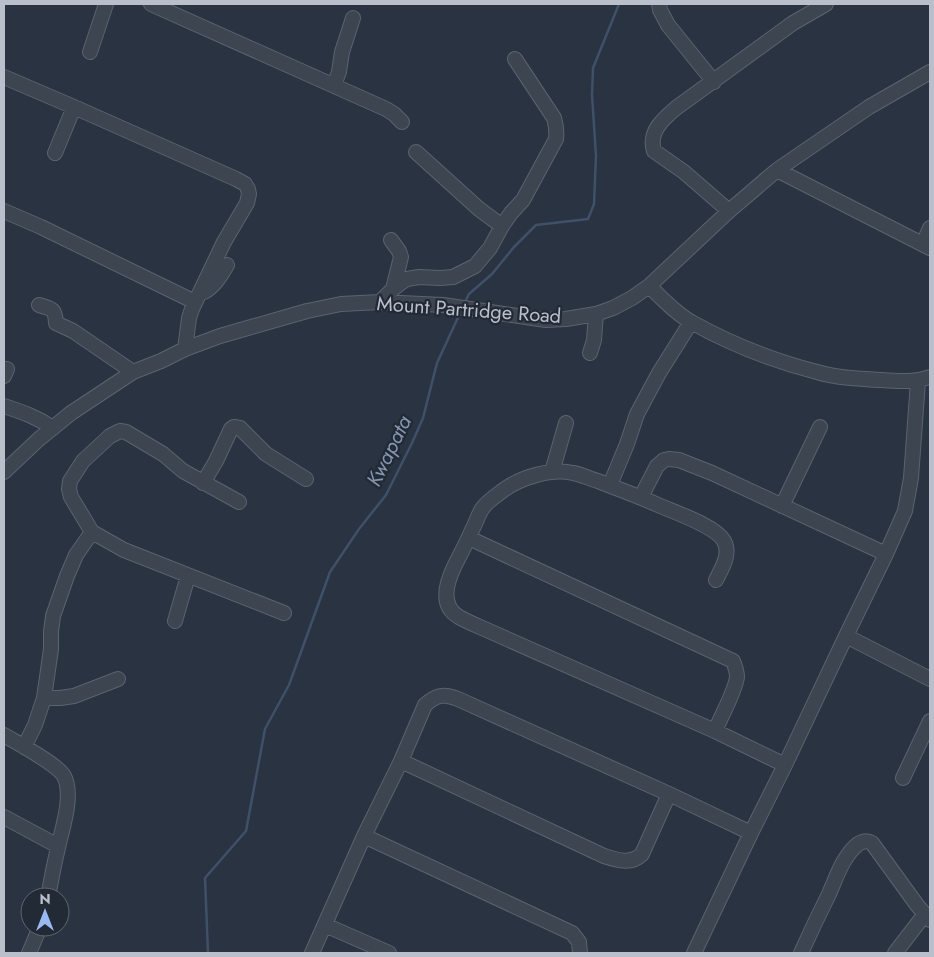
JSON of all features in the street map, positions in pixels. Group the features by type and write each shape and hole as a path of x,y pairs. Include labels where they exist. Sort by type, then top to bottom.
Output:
{"street":[{"path":"90,52 106,4"},
{"path":"151,4 386,109 402,122"},
{"path":"659,4 660,10 668,24 714,82"},
{"path":"729,211 684,172 654,151 652,140 661,121 676,108 793,23 826,4"},
{"path":"334,85 353,18"},
{"path":"380,302 402,282 412,278 453,277 475,266 490,248 511,213 524,200 556,139 557,132 554,118 515,59"},
{"name":"Mount Partridge Road","path":"4,472 71,413 133,372 185,348 307,311 341,304 380,302 443,306 546,320 596,314 613,308 649,286 729,211 777,170 870,107 930,72"},
{"path":"4,77 245,184 249,194 247,203 224,242 197,299 189,318 185,348"},
{"path":"55,153 74,107"},
{"path":"416,152 479,209 502,226"},
{"path":"777,170 926,246 930,228"},
{"path":"4,211 197,299"},
{"path":"391,240 401,257 393,289"},
{"path":"197,299 218,280 228,265"},
{"path":"649,286 691,322 731,342 772,358 818,373 865,379 924,379 905,511 694,953"},
{"path":"39,305 56,313 56,323 73,331 133,372"},
{"path":"590,354 594,340 596,314"},
{"path":"610,486 637,414 659,373 691,322"},
{"path":"4,406 30,414 53,428"},
{"path":"552,472 566,423"},
{"path":"782,506 820,426"},
{"path":"203,483 231,429 234,428 240,428 266,454 306,479"},
{"path":"239,502 183,471 163,454 126,432 120,431 114,433 83,461 70,481 69,489 71,497 92,532 124,550 284,613"},
{"path":"641,497 657,466 664,460 679,460 712,473 886,554"},
{"path":"716,580 726,560 726,549 724,541 707,526 641,497 572,472 552,472 526,478 509,486 482,508 452,571 446,600 449,608 458,617 715,731 785,765"},
{"path":"24,747 35,725 44,698 51,649 53,616 76,555 92,532"},
{"path":"469,538 733,661 737,676 715,731"},
{"path":"175,621 188,576"},
{"path":"846,636 930,679"},
{"path":"44,698 74,696 118,679"},
{"path":"312,953 364,836 426,705 438,696 448,695 669,794 751,834"},
{"path":"903,778 930,721"},
{"path":"4,735 44,760 64,776 68,801 50,887"},
{"path":"401,761 604,856 617,860 630,861 637,859 642,854 669,794"},
{"path":"4,817 58,846"},
{"path":"364,836 572,933 579,942 580,953"},
{"path":"801,953 840,870 850,853 863,841 868,841 876,848 927,917 895,953"},
{"path":"325,925 389,953"},
{"path":"29,953 36,937"}],"waterway":[{"name":"Kwapata","path":"464,304 469,294 492,274 514,247 536,225 588,219 594,204 596,156 592,95 593,68 619,4"},
{"name":"Kwapata","path":"208,953 205,878 246,831 265,729 289,685 330,572 359,529 386,495 412,443 423,418 437,363 461,311"}]}
